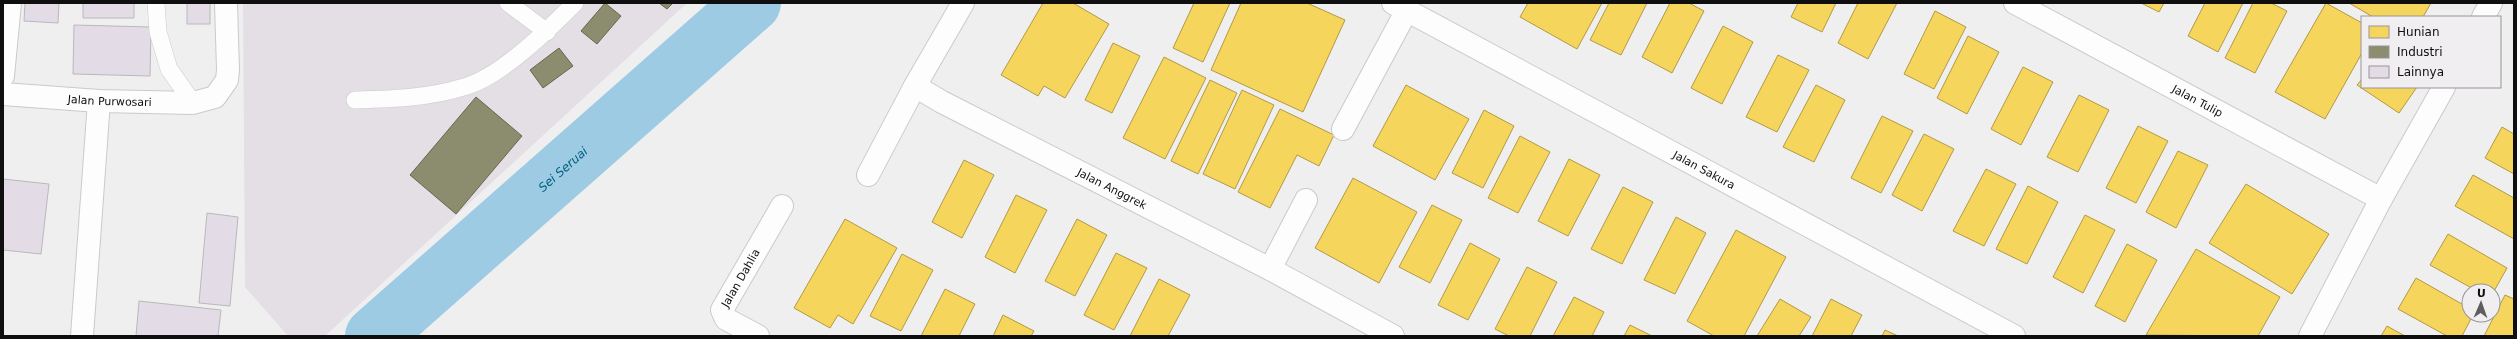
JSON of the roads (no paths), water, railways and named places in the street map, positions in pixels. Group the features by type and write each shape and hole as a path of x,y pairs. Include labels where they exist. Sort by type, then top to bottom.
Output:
{"street":[{"path":"3,76 10,3"},
{"name":"Jalan Purwosari","path":"3,94 98,101 193,103 215,98 227,80 226,3"},
{"path":"868,175 915,86 963,3"},
{"name":"Jalan Tulip","path":"2014,3 2381,199"},
{"path":"2484,16 2491,3"},
{"path":"1343,129 1400,7"},
{"name":"Jalan Sakura","path":"1400,7 2014,336"},
{"name":"Jalan Anggrek","path":"915,86 949,106 1270,269 1393,336"},
{"path":"2310,336 2381,199 2443,88"},
{"path":"82,336 98,101"},
{"path":"1270,269 1306,200"},
{"name":"Jalan Dahlia","path":"758,336 731,322 722,314 722,310 782,206"}],"lane":[{"path":"156,3 158,32 169,69 193,103"},
{"path":"508,3 546,32"},
{"path":"355,100 418,97 468,86 493,73 546,32 575,3"}],"waterway":[{"name":"Sei Seruai","path":"374,336 752,3"}]}
